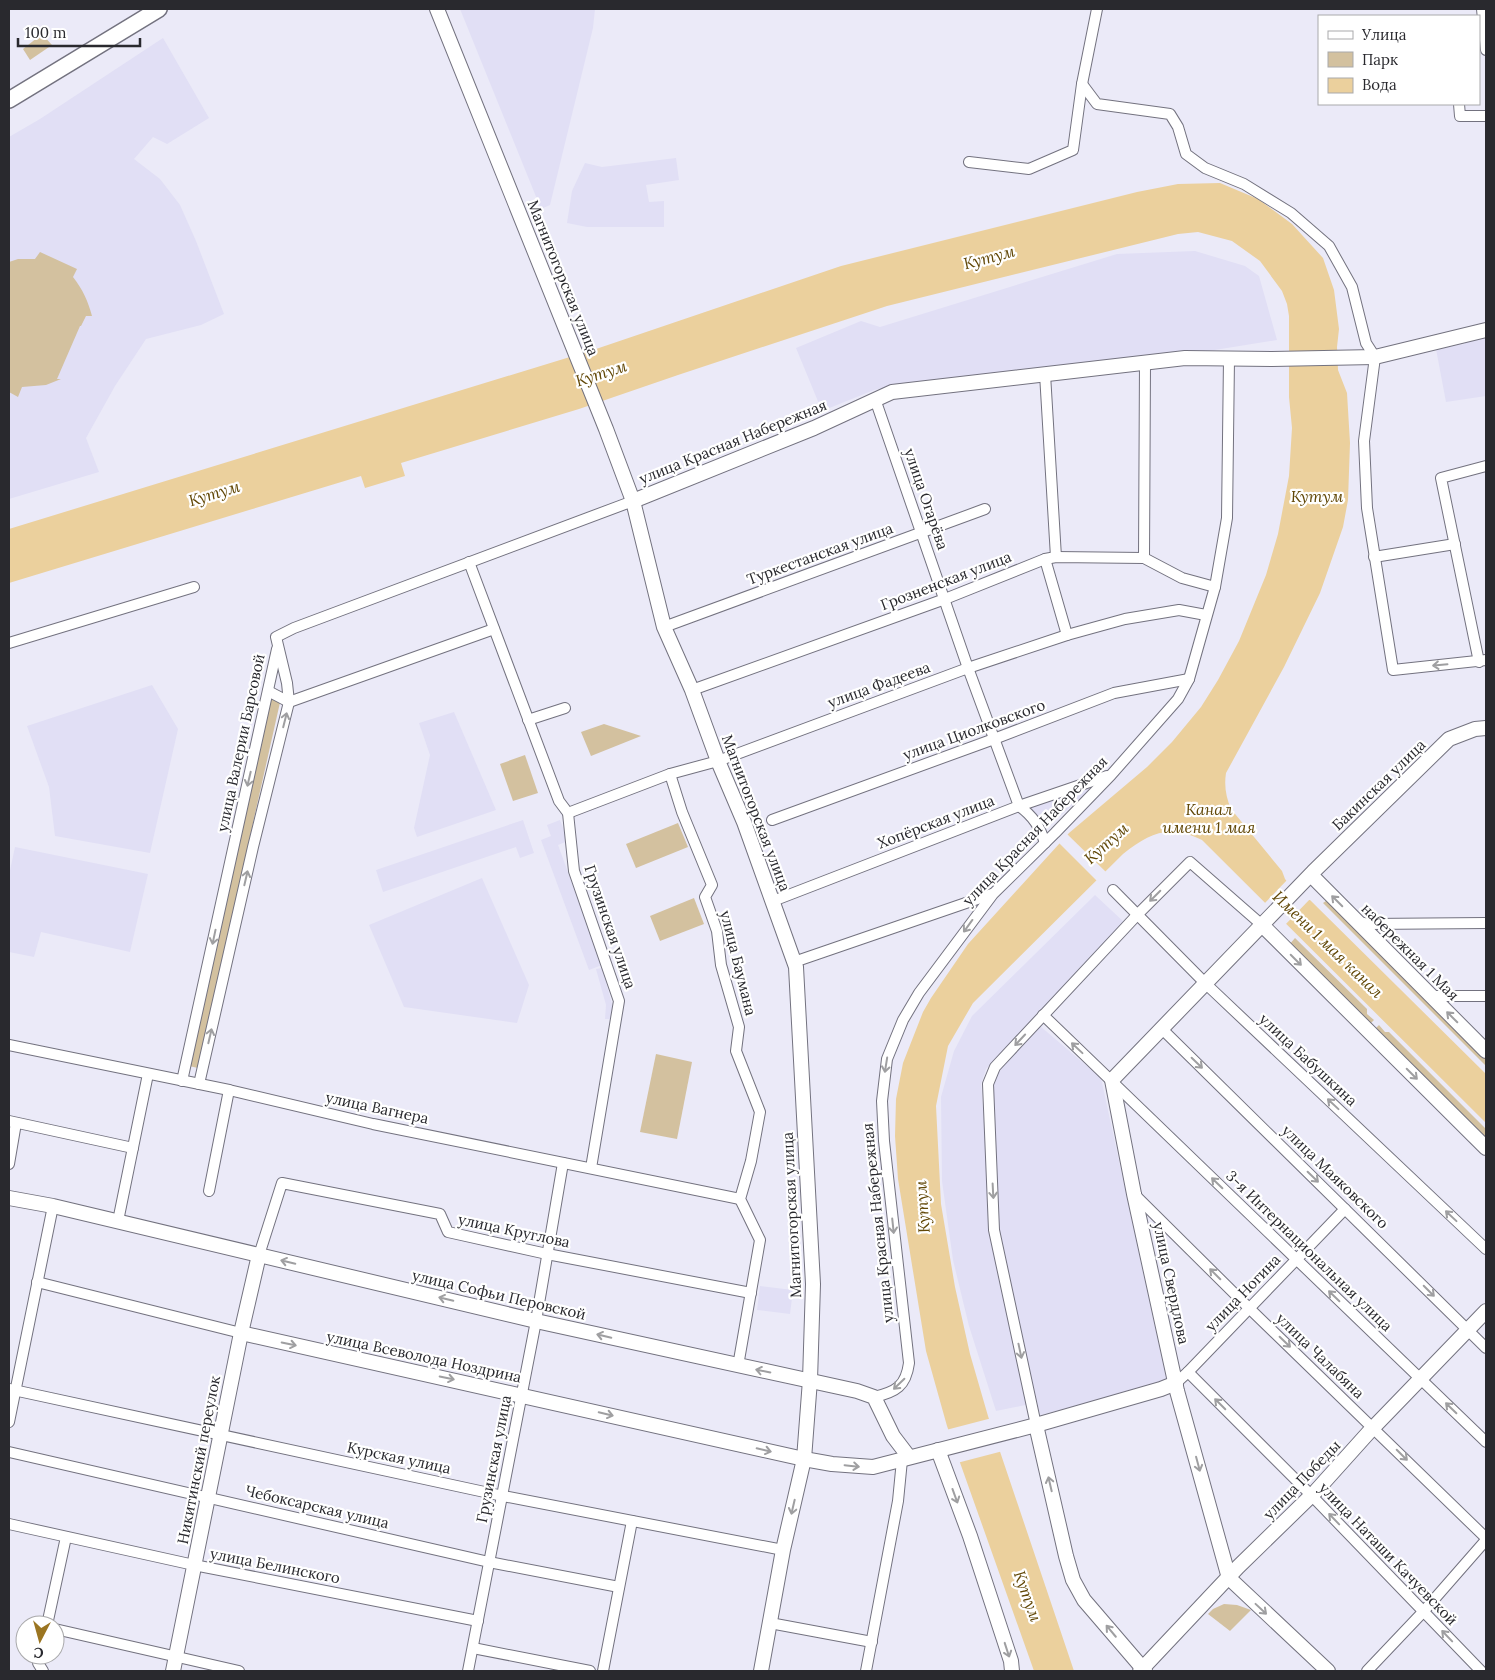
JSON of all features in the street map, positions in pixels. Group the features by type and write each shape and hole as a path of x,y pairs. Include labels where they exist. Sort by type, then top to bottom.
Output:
{"main road":[{"path":"9,100 159,9"},
{"name":"Магнитогорская улица","path":"436,9 606,429 633,501 664,627 692,690 744,822 796,967 813,1284 810,1380 804,1459 783,1550 761,1671"},
{"name":"улица Красная Набережная","path":"633,501 805,431 892,392 1185,358 1375,357 1486,330"},
{"name":"Бакинская улица","path":"1265,922 1365,819 1449,740 1475,729 1486,728"},
{"name":"набережная 1 Мая","path":"1307,878 1358,922 1486,1051"},
{"path":"1112,1080 1265,922 1486,1148"},
{"name":"улица Свердлова","path":"1112,1080 1134,1194 1176,1383 1229,1578"},
{"path":"9,1188 53,1206"},
{"name":"улица Софьи Перовской","path":"9,1198 118,1221 536,1321 810,1380 874,1397"},
{"name":"Никитинский переулок","path":"173,1671 241,1333 260,1255"},
{"name":"улица Победы","path":"1142,1670 1229,1578 1312,1496 1486,1311"},
{"name":"улица Всеволода Ноздрина","path":"241,1333 804,1459 868,1468 906,1459"},
{"name":"улица Ногина","path":"943,1449 1036,1425 1176,1383"},
{"path":"874,1397 906,1459 943,1449 972,1545 1011,1661 1012,1671"},
{"path":"1036,1425 1073,1580 1084,1600 1142,1670"},
{"path":"1229,1578 1328,1671"}],"street":[{"path":"969,162 1029,169 1073,150 1082,84 1096,9"},
{"path":"1482,9 1486,50"},
{"path":"1082,84 1097,104 1170,114 1178,127 1186,154 1205,168 1244,184 1291,213 1329,246 1352,287 1366,343 1375,357 1364,441 1367,508 1393,670 1483,661 1441,478 1486,466"},
{"path":"1459,105 1460,116 1486,116"},
{"name":"улица Красная Набережная","path":"874,1397 888,1394 897,1388 907,1377 909,1364 884,1133 882,1101 887,1059 902,1020 919,993 993,894 1111,775 1178,699 1189,679 1215,587 1227,518 1229,359"},
{"path":"1144,558 1145,363"},
{"path":"1046,374 1056,557"},
{"name":"улица Огарёва","path":"875,399 968,668 1019,806"},
{"name":"улица Красная Набережная","path":"278,646 276,637 294,628 633,501"},
{"name":"Туркестанская улица","path":"664,627 985,509"},
{"path":"1374,557 1455,544"},
{"path":"1045,558 1067,635"},
{"name":"Грозненская улица","path":"692,690 945,599 1045,558 1144,558 1182,578 1215,587"},
{"name":"Грузинская улица","path":"470,562 559,801 568,813 574,871 620,1001 591,1168"},
{"path":"9,643 194,587"},
{"name":"улица Фадеева","path":"568,813 670,774 718,760 968,668 1067,635 1125,619 1180,610 1206,614"},
{"path":"268,690 289,702 494,629"},
{"name":"улица Валерии Барсовой","path":"182,1080 278,646"},
{"name":"улица Валерии Барсовой","path":"199,1084 239,905 289,702 287,683 278,646"},
{"name":"улица Циолковского","path":"772,820 1114,693 1189,679"},
{"path":"528,720 565,708"},
{"name":"улица Баумана","path":"670,774 682,812 712,884 705,897 717,931 721,965 739,1027 736,1052 760,1112 751,1161 740,1199"},
{"name":"Хопёрская улица","path":"773,901 1019,806 1111,775"},
{"path":"1019,806 1031,815 1041,830 1045,843"},
{"path":"1036,1425 994,1230 988,1084 994,1067 1138,914 1190,862 1265,922"},
{"name":"улица Бабушкина","path":"1114,890 1206,984 1486,1249"},
{"path":"794,962 993,894"},
{"path":"222,901 239,905"},
{"path":"1358,922 1369,924 1486,923"},
{"path":"1431,996 1486,996"},
{"name":"3-я Интернациональная улица","path":"1043,1015 1486,1442"},
{"name":"улица Маяковского","path":"1162,1029 1346,1208 1486,1348"},
{"name":"улица Вагнера","path":"9,1045 229,1090 373,1124 740,1199"},
{"path":"118,1221 148,1074"},
{"path":"208,1191 229,1090"},
{"path":"9,1164 12,1122 133,1148"},
{"name":"Грузинская улица","path":"468,1671 536,1321 563,1163"},
{"name":"улица Круглова","path":"260,1255 282,1183 440,1214 448,1232 547,1254 751,1293"},
{"name":"улица Чалабяна","path":"1134,1194 1486,1539"},
{"path":"738,1366 760,1240 740,1199"},
{"path":"9,1422 12,1390 53,1206"},
{"name":"улица Ногина","path":"1176,1383 1250,1309 1346,1208"},
{"name":"улица Всеволода Ноздрина","path":"37,1282 241,1333"},
{"name":"улица Наташи Качуевской","path":"1188,1372 1312,1496 1481,1671"},
{"name":"Курская улица","path":"12,1390 502,1496 783,1550"},
{"name":"Чебоксарская улица","path":"9,1452 490,1562 619,1587"},
{"path":"866,1671 906,1459"},
{"path":"603,1671 632,1521"},
{"name":"улица Белинского","path":"9,1524 194,1565 478,1621"},
{"path":"49,1615 66,1537"},
{"path":"1367,1671 1423,1612 1486,1539"},
{"path":"770,1623 872,1642"},
{"path":"65,1631 239,1671"},
{"path":"473,1648 590,1671"}],"shaded area":[{"path":"460,9 595,9 593,28 550,205 541,209"},
{"path":"163,38 209,118 167,144 153,137 134,159 160,179 180,205 224,314 201,325 146,339 115,386 86,438 99,472 9,499 9,137 40,119"},
{"path":"676,158 679,180 646,185 649,202 664,201 664,227 587,227 567,223 572,191 585,163 602,167"},
{"path":"1195,251 1245,266 1259,276 1277,340 1165,358 1051,367 908,383 874,390 822,411 796,348 861,321 880,327 1117,254"},
{"path":"1486,334 1486,396 1446,402 1436,349 1465,344 1464,338"},
{"path":"152,685 178,729 150,853 55,836 49,787 27,726"},
{"path":"454,712 496,810 417,837 414,828 430,755 419,723"},
{"path":"1094,786 1036,837 1032,822 1017,811"},
{"path":"523,820 534,853 520,858 516,847 383,892 376,870"},
{"path":"560,820 568,841 558,845 602,965 589,970 541,840 551,836 547,825"},
{"path":"15,847 148,874 130,952 41,932 34,957 9,952 9,875"},
{"path":"482,878 529,985 517,1023 404,1007 369,925"},
{"path":"1095,895 1125,923 986,1069 981,1084 994,1250 1030,1404 996,1411 969,1326 953,1260 942,1181 941,1097 954,1051 972,1016"},
{"path":"602,968 612,1004 612,1019 605,1019 606,1005 596,969"},
{"path":"1040,1026 1101,1078 1167,1382 1040,1415 997,1230 991,1087 998,1068"},
{"path":"760,1286 793,1290 790,1314 757,1310"}],"green space":[{"path":"42,34 52,45 30,60 23,49"},
{"path":"40,252 77,269 73,277 85,296 92,316 86,316 80,326 57,379 61,379 46,385 22,387 18,397 9,392 9,262 18,259 35,259"},
{"path":"271,696 281,698 198,1068 189,1066"},
{"path":"604,724 641,736 591,756 581,732"},
{"path":"525,755 538,793 513,801 500,764"},
{"path":"678,823 688,847 636,868 626,844"},
{"path":"694,898 704,924 660,941 650,916"},
{"path":"1326,901 1333,905 1486,1055 1486,1066 1323,903"},
{"path":"1295,938 1367,1009 1367,1014 1374,1020 1370,1024 1289,945"},
{"path":"1379,1025 1385,1032 1389,1032 1486,1129 1486,1140 1375,1029"},
{"path":"656,1054 692,1062 677,1139 640,1132"},
{"path":"1224,1604 1237,1605 1251,1610 1230,1631 1208,1614 1213,1609"}],"water":[{"name":"Кутум","path":"1220,183 1258,199 1292,224 1323,258 1334,290 1339,329 1337,347 1338,370 1347,393 1350,443 1348,500 1343,527 1320,593 1284,667 1226,773 1225,787 1228,800 1231,809 1282,871 1285,879 1301,899 1310,900 1486,1074 1486,1123 1202,840 1179,832 1160,833 1151,836 1123,854 973,1003 948,1046 936,1106 941,1204 955,1287 970,1354 988,1416 1074,1671 1034,1671 947,1426 926,1351 898,1179 895,1136 896,1099 903,1063 923,1012 968,944 1069,833 1147,767 1172,742 1201,707 1239,641 1266,575 1278,534 1289,476 1292,428 1289,397 1289,316 1287,304 1282,291 1260,261 1232,241 1198,232 1178,234 887,306 579,409 401,463 405,476 365,488 361,476 9,583 9,529 596,349 841,266 1137,192 1178,184"}],"pier":[{"path":"1066,833 1107,873 1098,882 1058,842"},
{"path":"1288,879 1303,897 1311,898 1284,926 1263,905"},
{"path":"992,1418 1003,1451 957,1463 946,1430"}],"water label":[{"name":"Канал имени 1 мая","path":"1209,818"},
{"name":"Имени 1 мая канал","path":"1328,944"}]}
